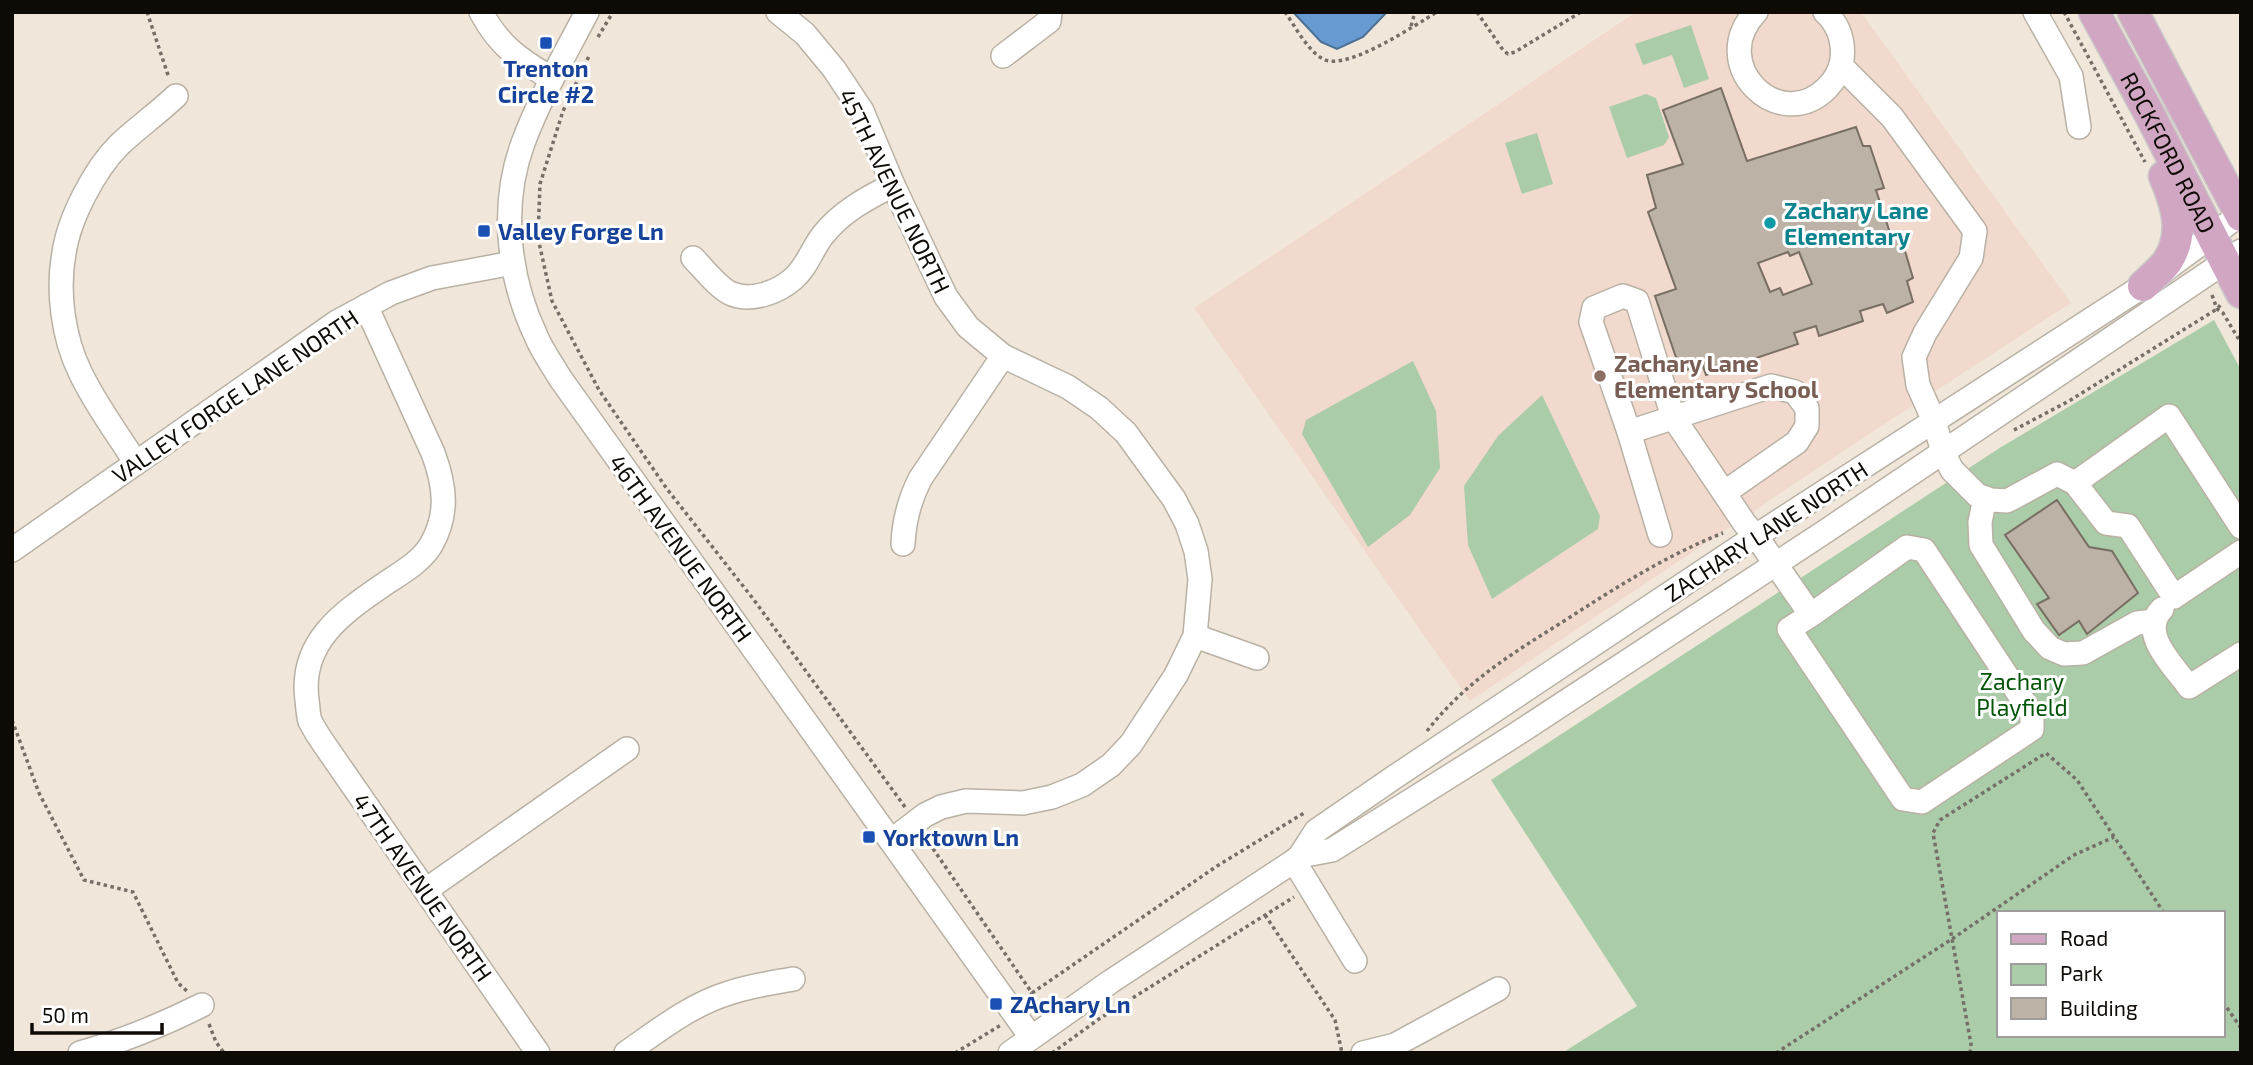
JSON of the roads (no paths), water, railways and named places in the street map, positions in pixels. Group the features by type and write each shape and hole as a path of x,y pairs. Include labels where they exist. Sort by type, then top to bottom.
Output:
{"main road":[{"name":"ROCKFORD ROAD","path":"2094,12 2211,236 2233,257 2241,293"},
{"name":"ROCKFORD ROAD","path":"2133,12 2241,215"},
{"path":"2123,64 2153,150 2176,204 2178,233 2168,261 2143,286"}],"street":[{"path":"481,12 502,44 521,61 552,79"},
{"name":"46TH AVENUE NORTH","path":"587,12 522,145 511,200 511,252 520,297 536,338 560,378 1031,1037"},
{"name":"45TH AVENUE NORTH","path":"778,12 805,34 834,69 862,111 893,185 946,297 968,327 1003,356 1068,387 1099,408 1126,433 1174,499 1187,524 1196,551 1200,579 1195,636"},
{"path":"1003,56 1049,21 1050,12"},
{"path":"1756,12 1744,27 1739,44 1739,61 1746,77 1757,91 1772,100 1789,103 1806,102 1821,94 1834,81 1841,66 1843,49 1840,32 1825,12"},
{"path":"2035,12 2071,76 2079,127"},
{"path":"1841,66 1892,117 1975,230 1971,258 1925,333 1914,358 1917,386 1934,421 1943,452 1952,470 1978,495 1991,500 2007,501 2057,474 2075,483 2106,523 2127,526 2174,597"},
{"path":"136,463 80,371 67,333 61,292 64,251 76,215 94,178 119,146 176,96"},
{"path":"693,258 711,278 732,294 754,296 774,291 793,279 823,235 847,212 893,185"},
{"name":"ZACHARY LANE NORTH","path":"1010,1053 1297,858 1316,831 1501,705 1756,536 2143,286 2241,215"},
{"name":"VALLEY FORGE LANE NORTH","path":"12,550 337,322 391,293 511,252"},
{"name":"ZACHARY LANE NORTH","path":"1297,858 1332,850 1512,737 2233,257"},
{"path":"1660,535 1629,432 1591,322 1594,308 1623,296 1637,301 1673,417 1745,524 1811,615"},
{"name":"47TH AVENUE NORTH","path":"366,306 442,475 445,498 442,522 430,548 413,564 352,607 329,627 318,643 305,687 309,719 538,1053"},
{"path":"903,544 904,523 910,500 920,479 1003,356"},
{"path":"1629,432 1771,386 1795,392 1807,408 1807,426 1797,442 1724,493"},
{"path":"2075,483 2169,416 2241,527"},
{"path":"1985,498 1980,522 1980,545 2034,631 2050,648 2064,654 2083,653 2137,624 2155,621"},
{"path":"1907,547 1924,550 2032,714 2032,729 1922,802 1903,799 1789,629 1811,615 1907,547"},
{"path":"2241,552 2174,597 2157,613 2152,626 2155,640 2189,687 2241,654"},
{"path":"891,841 941,807 966,801 1023,803 1052,797 1082,785 1111,765 1131,744 1176,675 1195,636 1257,658"},
{"path":"426,890 627,749"},
{"path":"1297,858 1355,961"},
{"path":"626,1053 700,1004 730,992 793,979"},
{"path":"1363,1053 1395,1045 1497,989"},
{"path":"80,1053 136,1035 202,1005"}],"water":[{"path":"1293,12 1387,12 1363,37 1337,49 1321,42"}],"place":[{"name":"Trenton Circle #2","path":"546,43"},
{"name":"Zachary Lane Elementary","path":"1770,223"},
{"name":"Valley Forge Ln","path":"484,231"},
{"name":"Zachary Lane Elementary School","path":"1600,376"},
{"name":"Yorktown Ln","path":"869,837"},
{"name":"ZAchary Ln","path":"996,1004"}],"park label":[{"name":"Zachary Playfield","path":"2022,694"}]}
